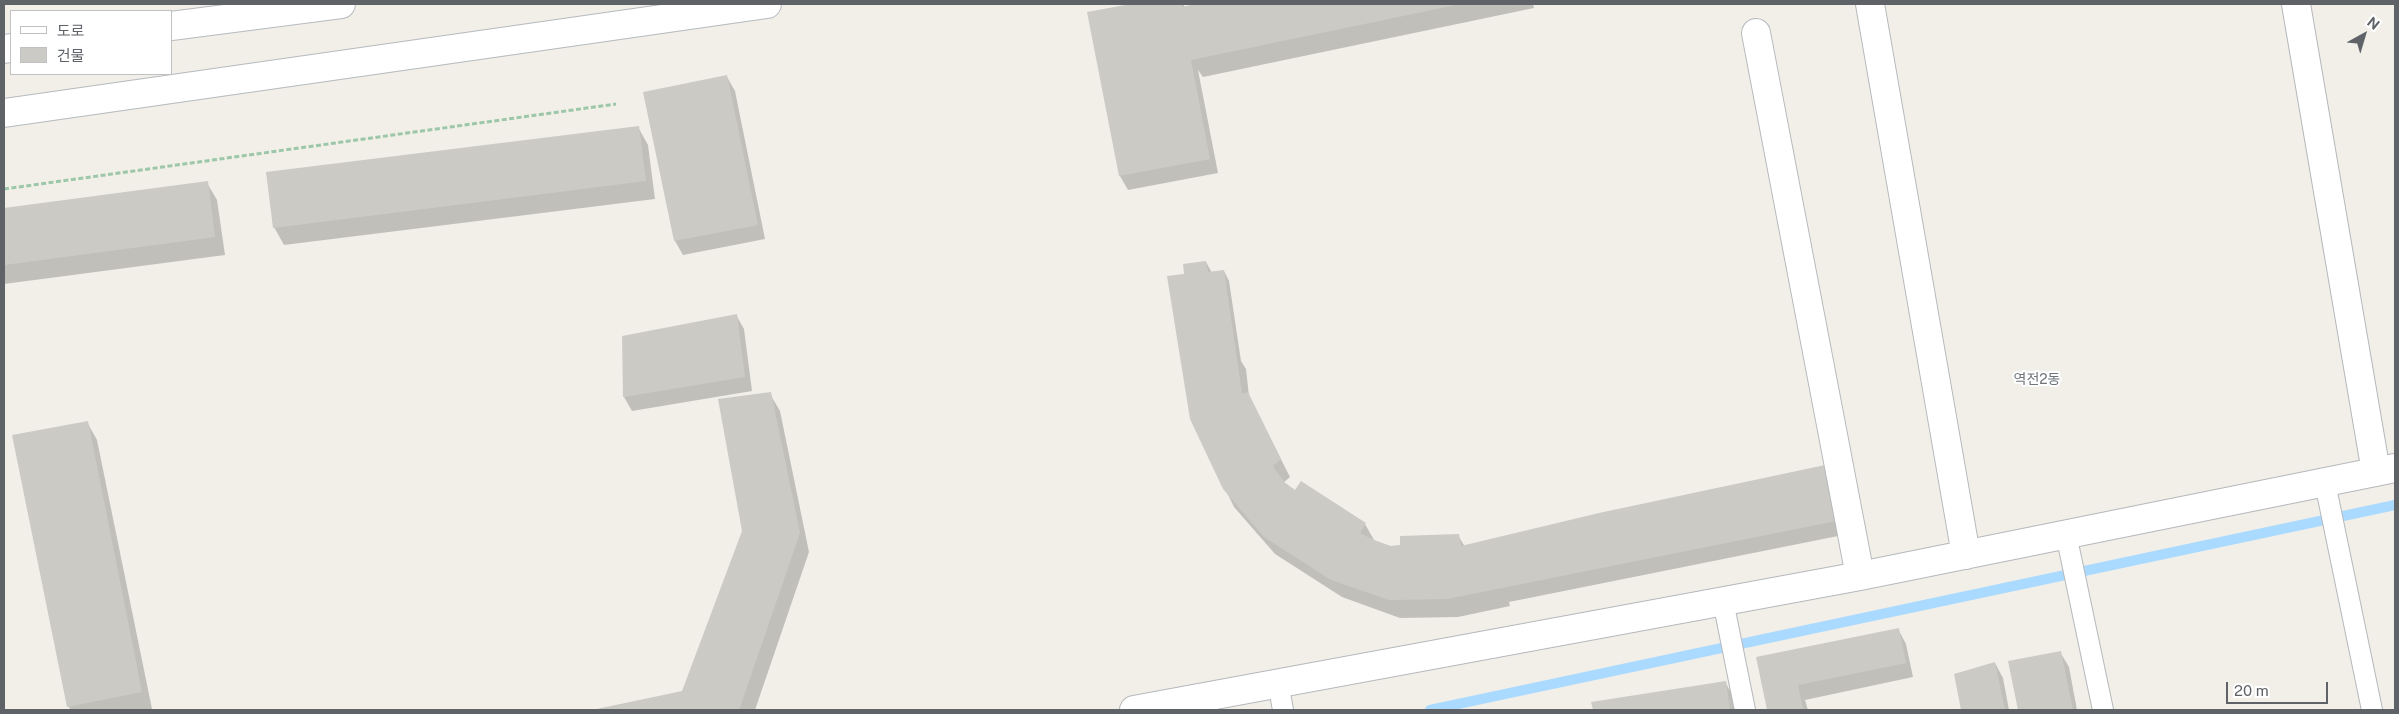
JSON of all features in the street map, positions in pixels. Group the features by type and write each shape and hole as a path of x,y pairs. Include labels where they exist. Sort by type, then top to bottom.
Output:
{"street":[{"path":"172,26 341,4"},
{"path":"4,112 767,4"},
{"path":"1870,4 1966,554"},
{"path":"1134,710 1281,699 1723,601 1966,554 2068,545 2327,493 2386,470 2296,4"},
{"path":"1756,33 1860,576"}],"lane":[{"path":"2327,493 2372,710"},
{"path":"2068,545 2081,597 2103,710"},
{"path":"1723,601 1745,710"}],"path":[{"path":"4,189 616,104"}],"building":[{"path":"1131,4 1181,4 1182,7 1195,4 1456,5 1191,60 1210,159 1119,176 1087,12"},
{"path":"727,75 758,225 674,241 643,92"},
{"path":"639,126 646,181 273,228 266,172"},
{"path":"208,181 215,237 4,265 4,208"},
{"path":"1206,261 1208,272 1224,270 1242,394 1248,392 1281,459 1273,466 1284,482 1295,490 1301,481 1366,523 1360,533 1376,541 1391,546 1400,545 1400,536 1459,534 1461,546 1599,513 1825,465 1836,521 1447,599 1389,600 1331,580 1264,537 1223,489 1190,419 1167,276 1184,274 1183,264"},
{"path":"737,314 745,377 623,397 622,336"},
{"path":"771,392 800,533 739,710 592,710 682,691 742,531 718,399"},
{"path":"88,421 142,692 67,707 12,435"},
{"path":"1899,628 1906,663 1798,685 1803,710 1767,710 1756,657"},
{"path":"2061,651 2073,710 2018,710 2008,661"},
{"path":"1995,662 2005,710 1961,710 1954,674"},
{"path":"1726,681 1730,710 1593,710 1591,702"}],"waterway":[{"path":"1430,710 2395,505"}],"district":[{"name":"역전2동","path":"2037,380"}]}
